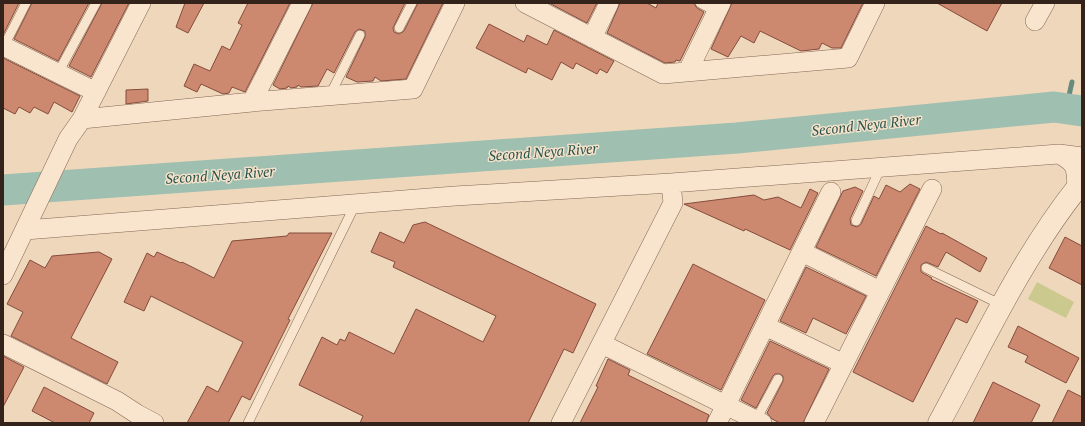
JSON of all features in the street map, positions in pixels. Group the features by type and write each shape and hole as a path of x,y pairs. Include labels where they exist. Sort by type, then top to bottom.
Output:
{"street":[{"path":"3,275 68,139 82,120 141,3"},
{"path":"252,102 301,3"},
{"path":"82,120 252,102 412,89 455,3"},
{"path":"592,38 609,3"},
{"path":"530,4 592,38 663,74 848,58 875,3"},
{"path":"1035,21 1045,3"},
{"path":"688,71 719,7"},
{"path":"4,46 96,92"},
{"path":"27,225 355,205 455,196 671,184 1059,154 1082,157"},
{"path":"939,423 1032,252 1060,209 1080,186 1076,168 1071,161 1059,154"},
{"path":"562,423 673,203 671,184"},
{"path":"814,423 932,188"},
{"path":"718,423 831,192"},
{"path":"802,252 880,291"},
{"path":"765,326 844,364"},
{"path":"3,344 117,401 149,422"},
{"path":"602,344 759,422"}],"lane":[{"path":"4,46 26,3"},
{"path":"58,73 96,3"},
{"path":"399,28 412,3"},
{"path":"700,3 719,7"},
{"path":"330,95 360,35"},
{"path":"856,221 882,167"},
{"path":"248,423 355,205"},
{"path":"926,268 1003,306"},
{"path":"759,422 778,379"}],"shaded area":[{"path":"1037,282 1074,302 1066,318 1028,299"}],"building":[{"path":"3,3 19,3 3,35"},
{"path":"32,3 89,3 58,61 14,39"},
{"path":"102,3 129,3 91,77 69,66"},
{"path":"185,3 204,3 188,33 176,27"},
{"path":"248,3 290,3 245,92 232,87 229,93 223,94 201,84 197,92 184,86 194,64 210,71 222,46 230,50 242,25 238,23"},
{"path":"313,3 405,3 393,28 394,32 399,34 404,31 418,3 443,3 406,79 381,81 375,77 373,81 357,82 346,77 365,37 365,31 359,29 355,32 334,73 327,69 318,86 301,87 298,85 297,87 291,88 288,86 287,88 280,89 273,85"},
{"path":"549,3 597,3 587,23"},
{"path":"620,3 647,3 656,8 658,3 694,3 697,8 704,12 680,61 676,60 675,62 665,63 607,33"},
{"path":"732,3 863,3 841,48 832,48 822,43 819,49 801,51 760,31 754,43 741,36 728,57 711,49"},
{"path":"937,3 1002,3 987,31"},
{"path":"489,24 524,42 527,35 547,45 554,30 614,61 607,73 600,69 597,74 576,63 573,69 561,62 552,80 528,68 526,73 476,48"},
{"path":"3,58 80,96 72,112 54,102 48,114 34,107 30,113 19,107 15,114 3,108"},
{"path":"148,89 148,101 126,104 126,90"},
{"path":"910,184 920,189 876,276 816,247 843,191 855,187 863,191 850,219 851,225 857,227 861,224 874,196 879,199 886,185 900,192"},
{"path":"810,189 818,193 790,250 745,229 744,231 684,204 754,195 764,200 778,197 801,208"},
{"path":"425,222 596,304 573,353 564,349 528,423 360,423 363,416 299,385 322,337 337,345 340,339 345,341 349,332 394,354 416,309 483,342 496,316 393,267 395,262 371,252 380,232 404,243 413,225"},
{"path":"926,226 941,234 942,233 987,258 980,272 946,252 938,267 926,262 921,265 921,272 932,278 931,279 978,301 967,323 956,318 913,402 853,372"},
{"path":"289,233 332,233 288,319 290,320 250,400 242,396 228,423 187,423 207,386 218,392 243,342 151,296 144,311 124,302 147,253 154,257 157,252 181,263 182,262 214,278 232,241 287,236"},
{"path":"1065,237 1082,246 1082,285 1049,268"},
{"path":"99,252 112,259 71,338 118,362 107,384 11,336 23,312 7,304 30,260 45,268 52,256"},
{"path":"693,264 765,300 721,390 647,354"},
{"path":"806,267 866,296 846,334 813,318 806,333 780,321"},
{"path":"1018,326 1079,358 1066,383 1025,362 1028,356 1008,347"},
{"path":"770,341 829,369 803,423 780,423 772,419 767,413 783,381 783,376 780,374 775,374 773,376 756,408 741,400"},
{"path":"3,356 24,367 3,407"},
{"path":"608,359 630,370 628,375 709,415 706,423 580,423 598,387 596,386"},
{"path":"993,382 1040,405 1031,423 973,423"},
{"path":"44,387 94,413 89,423 55,423 32,411"},
{"path":"1068,390 1082,397 1082,423 1052,423"}],"waterway":[{"path":"1066,109 1072,82"},
{"name":"Second Neya River","path":"3,190 737,138 1054,107 1082,111"}]}
